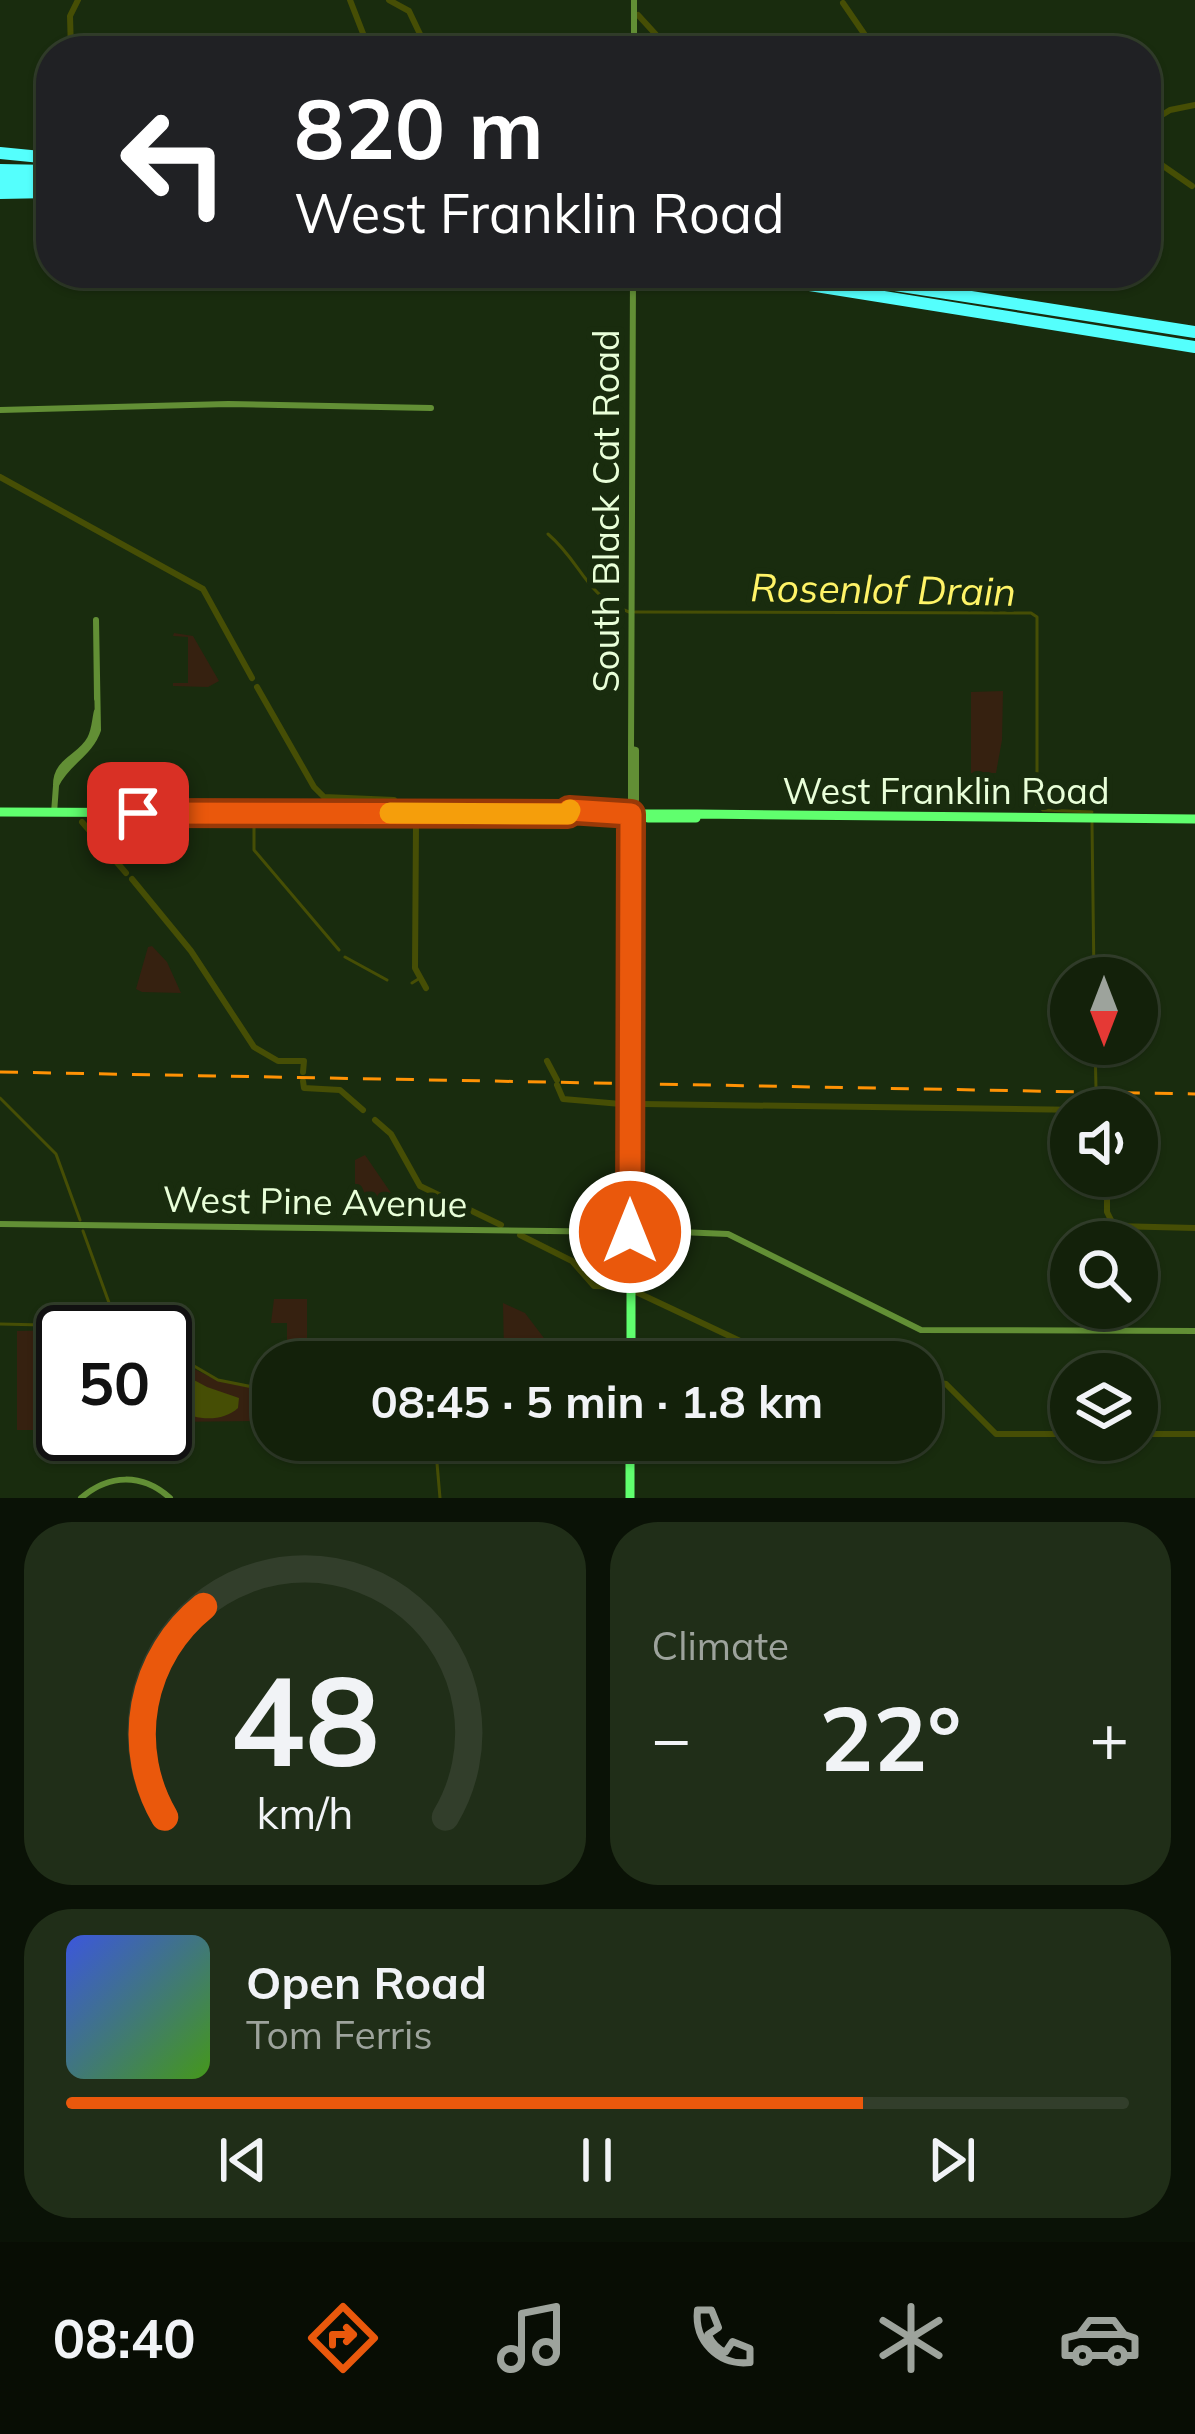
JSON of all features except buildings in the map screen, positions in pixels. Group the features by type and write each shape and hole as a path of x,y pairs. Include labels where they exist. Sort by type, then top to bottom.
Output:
{"highway":[{"path":"0,153 36,157"},
{"path":"0,170 36,171"},
{"path":"0,181 36,182"},
{"path":"0,194 36,193"},
{"path":"828,288 1195,347"},
{"path":"914,288 1195,332"}],"main road":[{"name":"West Franklin Road","path":"0,812 617,818 632,811 648,818 696,818 697,814 1195,819"},
{"path":"631,1341 632,811"},
{"path":"630,1461 630,1498"}],"street":[{"path":"634,0 634,36"},
{"name":"South Black Cat Road","path":"632,811 636,800 636,750 631,749 633,288"},
{"path":"0,410 158,404 431,408"},
{"path":"54,813 58,771 92,735 97,711 97,610"},
{"name":"West Pine Avenue","path":"0,1224 715,1233 746,1241 921,1330 1195,1331"},
{"path":"81,1498 100,1485 122,1479 151,1484 170,1498"}],"shaded area":[{"path":"174,633 193,636 219,681 208,687 173,686 188,683 188,637"},
{"path":"1003,691 996,773 971,773 971,692"},
{"path":"152,946 167,962 181,993 136,989"},
{"path":"365,1155 390,1196 355,1197 355,1160"},
{"path":"274,1299 307,1299 307,1341 287,1341 287,1323 271,1323"},
{"path":"503,1303 525,1313 546,1341 504,1341"},
{"path":"17,1331 36,1331 36,1430 17,1430"},
{"path":"192,1368 219,1381 252,1387 252,1421 192,1422"},
{"path":"192,1379 239,1398 238,1408 229,1414 195,1417"}],"waterway":[{"path":"71,36 70,16 78,0"},
{"path":"350,0 364,36"},
{"path":"389,0 409,11 421,36"},
{"path":"843,3 866,36"},
{"path":"638,15 657,36"},
{"path":"1161,116 1195,105"},
{"path":"1161,164 1192,186"},
{"path":"0,477 203,589 252,678"},
{"name":"Rosenlof Drain","path":"548,534 592,587 629,612"},
{"name":"Rosenlof Drain","path":"635,612 1031,613 1037,617 1037,805 1043,810 1092,812"},
{"path":"257,687 324,797 394,800"},
{"path":"82,822 126,873"},
{"name":"Rosenlof Drain","path":"1092,823 1094,957"},
{"path":"254,824 254,850 339,950"},
{"path":"416,824 415,968 426,988"},
{"path":"132,879 191,951 254,1047 278,1061 304,1061 303,1072"},
{"path":"345,957 387,980"},
{"path":"412,983 420,978"},
{"path":"547,1061 557,1080"},
{"name":"Rosenlof Drain","path":"1095,1065 1096,1088"},
{"path":"303,1081 304,1088 340,1090 363,1110"},
{"path":"557,1085 563,1099 621,1104"},
{"path":"0,1098 56,1154 80,1220"},
{"path":"642,1104 1050,1110"},
{"path":"375,1120 391,1134 420,1186 501,1225"},
{"path":"1107,1197 1114,1226 1195,1228"},
{"path":"83,1231 110,1305"},
{"path":"520,1235 572,1261 594,1286 624,1287"},
{"path":"634,1291 740,1341"},
{"path":"0,1324 36,1325"},
{"path":"192,1365 218,1380 252,1387"},
{"path":"942,1383 996,1434 1050,1434"},
{"path":"1158,1434 1195,1434"},
{"path":"437,1461 440,1498"}],"railway":[{"path":"0,1072 1195,1094"}],"slow traffic":[{"path":"390,813 568,814 570,810"}],"route":[{"path":"138,813 568,814 569,810 617,810 631,814 630,1232"}]}
